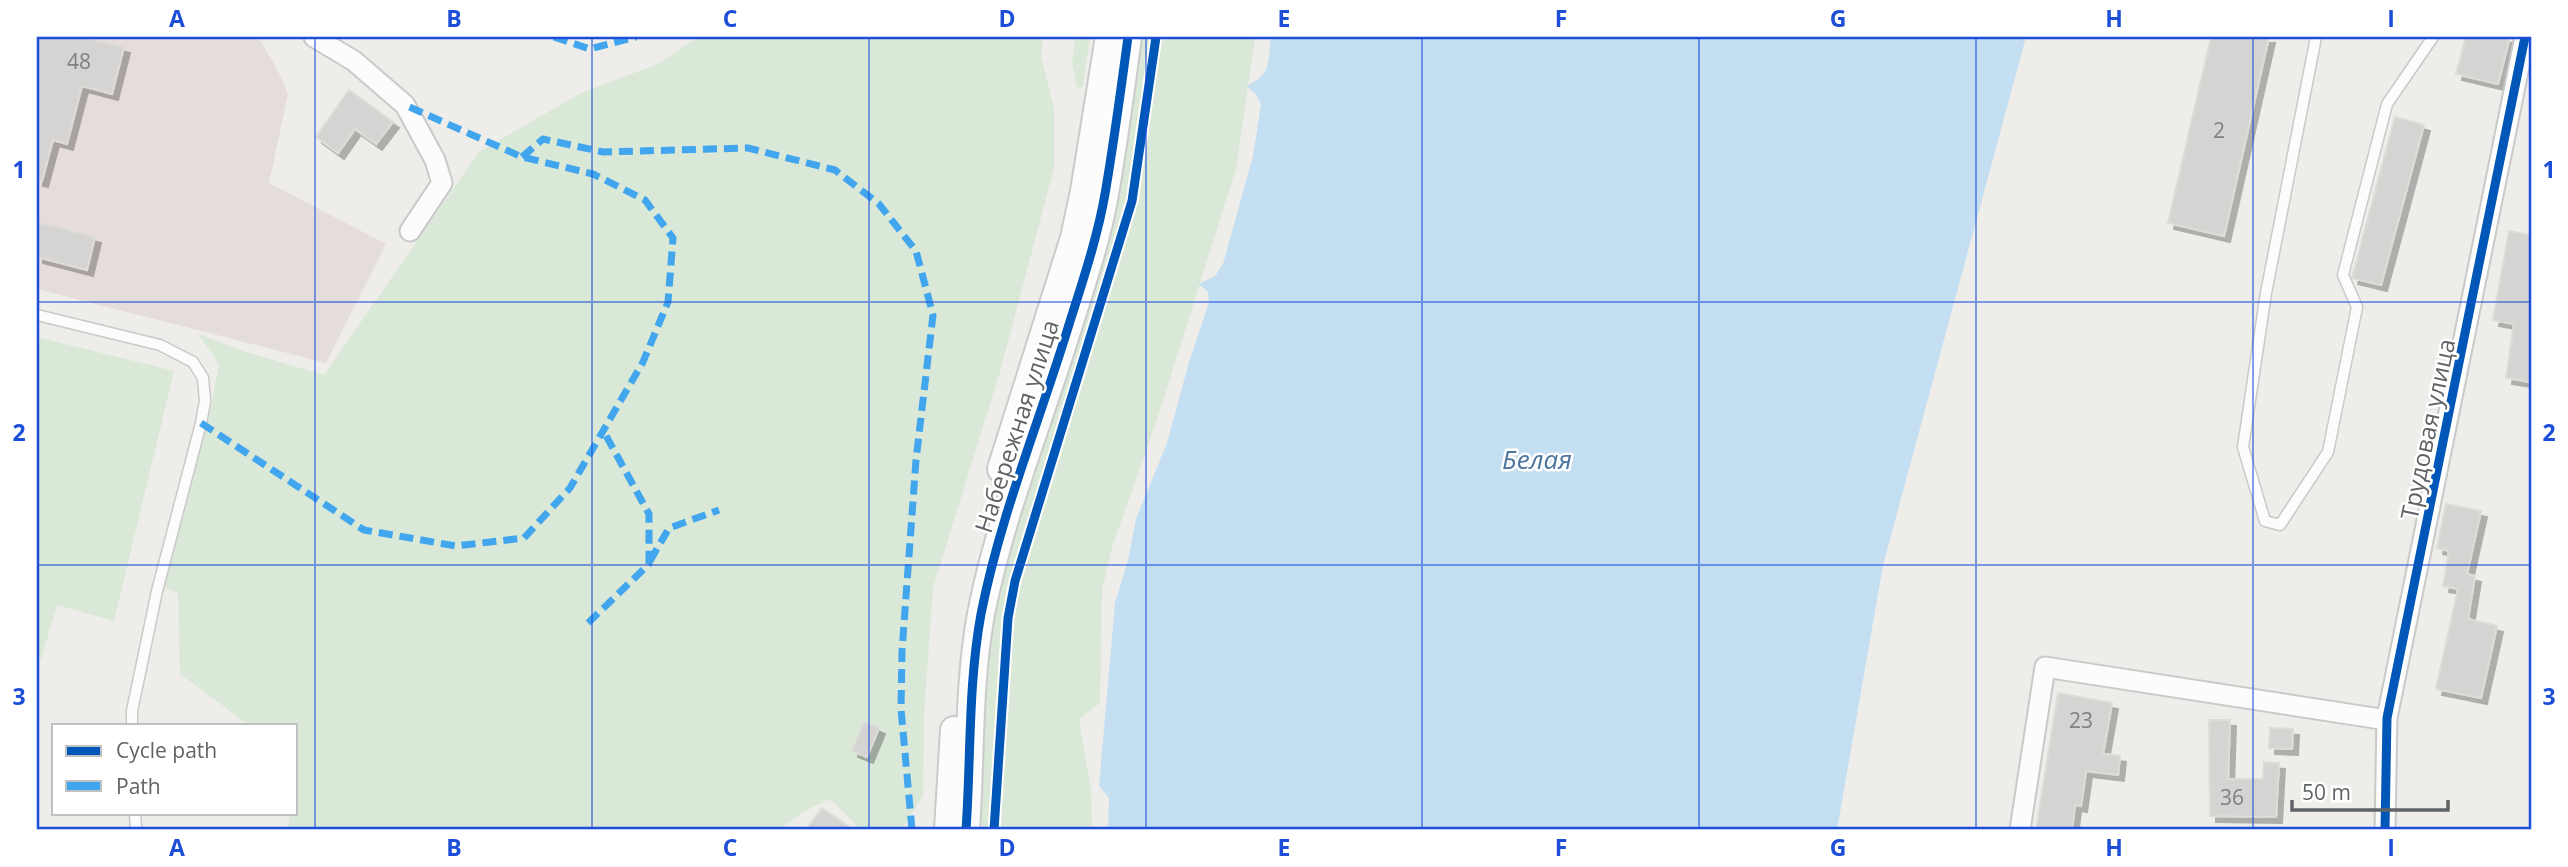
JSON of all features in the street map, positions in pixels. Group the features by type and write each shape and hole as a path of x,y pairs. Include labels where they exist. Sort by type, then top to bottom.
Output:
{"street":[{"path":"314,37 354,61 405,105 435,160 442,183 410,231"},
{"name":"Набережная улица","path":"948,830 959,663 979,550 1001,470 1074,238 1109,37"},
{"name":"Набережная улица","path":"966,830 974,664 981,615 1015,485 1067,331 1105,196 1128,37"},
{"name":"Трудовая улица","path":"2385,830 2387,720 2525,37"},
{"path":"2020,830 2045,667 2387,720"}],"lane":[{"path":"2316,37 2266,293 2244,446 2264,521 2280,526 2328,452 2357,307 2343,275 2387,104 2433,37"},
{"path":"37,315 160,345 193,362 203,379 205,401 201,423 157,591 132,711 132,724"}],"shaded area":[{"path":"37,37 258,37 288,94 269,183 386,244 326,363 37,289"}],"green space":[{"path":"698,37 1043,37 1041,56 1054,107 1054,168 1000,372 933,588 924,715 923,796 901,830 861,830 830,799 803,812 779,830 288,830 290,814 298,814 298,724 248,724 180,674 178,593 163,587 211,407 219,364 198,334 243,351 324,375 479,152 581,93 658,64"},
{"path":"1075,37 1090,37 1083,86 1080,88 1077,87 1072,64"},
{"path":"1139,37 1255,37 1236,169 1155,426 1112,547 1102,590 1100,703 1079,719 1091,790 1092,830 982,830 983,752 993,616"},
{"path":"37,337 174,371 114,621 57,605 41,659 37,658"}],"water":[{"name":"Белая","path":"1271,37 2026,37 1883,565 1837,830 1108,830 1109,798 1099,786 1115,603 1128,560 1136,519 1167,443 1189,362 1209,303 1208,292 1199,284 1215,276 1223,264 1253,156 1261,104 1256,94 1246,86 1265,72"}],"building":[{"path":"37,37 83,37 124,47 112,94 82,86 67,144 53,140 42,181 37,180"},
{"path":"2211,37 2269,37 2224,236 2168,223"},
{"path":"2466,37 2510,37 2498,84 2456,74"},
{"path":"349,90 393,122 376,144 355,129 338,153 316,137"},
{"path":"2395,117 2424,125 2381,285 2352,278"},
{"path":"37,222 95,237 87,270 37,257"},
{"path":"2509,231 2531,235 2531,382 2506,378 2514,324 2493,320"},
{"path":"2446,504 2481,511 2467,574 2475,576 2468,619 2497,626 2481,698 2436,689 2458,589 2443,586 2449,551 2437,548"},
{"path":"2058,693 2112,703 2103,754 2120,756 2118,775 2086,771 2081,806 2075,805 2072,830 2036,830"},
{"path":"2209,720 2230,720 2228,779 2263,779 2264,762 2279,763 2276,817 2210,816"},
{"path":"864,722 879,728 867,757 852,751"},
{"path":"2270,728 2293,729 2292,749 2269,748"},
{"path":"822,808 854,830 806,830"}],"marked path":[{"path":"554,37 590,49 636,37"},
{"path":"201,423 364,530 456,546 524,538 570,488 643,362 668,302 673,238 645,200 593,174 522,157 405,105"},
{"path":"522,157 543,139 603,152 748,148 835,170 879,204 916,251 933,315 916,460 902,651 901,709 912,830"},
{"path":"588,623 649,564 649,514 604,432"},
{"path":"650,561 669,528 719,510"}],"cycle path":[{"path":"966,830 972,695 981,614 998,542 1098,228 1128,37"},
{"path":"994,830 1008,618 1015,581 1132,201 1156,37"},
{"path":"2385,830 2387,718 2525,37"}]}
